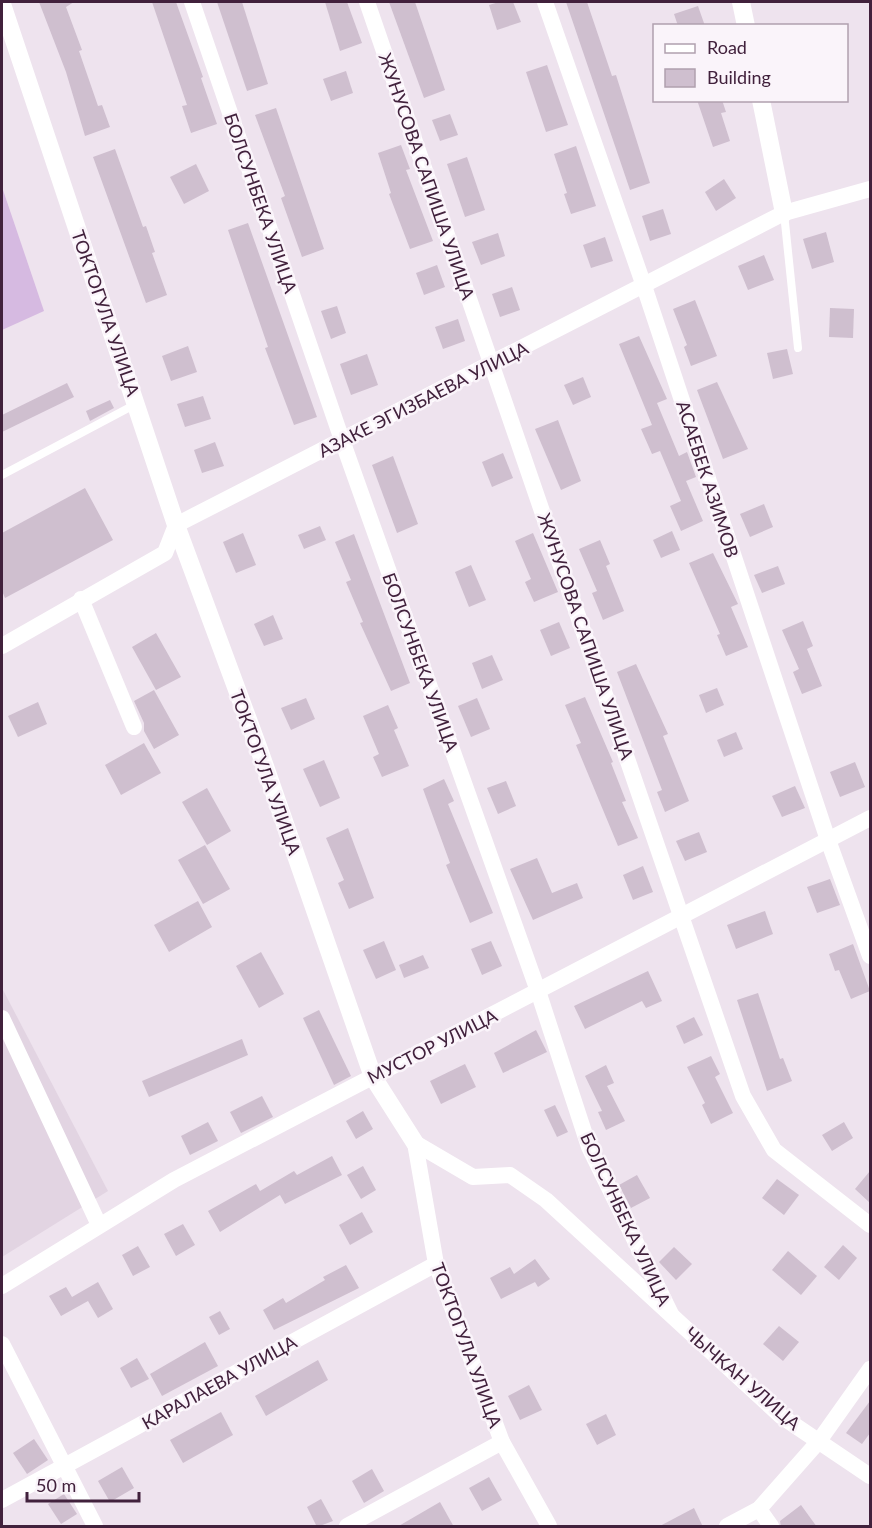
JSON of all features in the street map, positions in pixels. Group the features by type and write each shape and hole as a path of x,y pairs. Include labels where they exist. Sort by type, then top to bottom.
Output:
{"street":[{"name":"БОЛСУНБЕКА УЛИЦА","path":"192,2 342,440 538,991 589,1147 671,1314"},
{"name":"ЖУНУСОВА САПИША УЛИЦА","path":"367,2 743,1096 774,1150 870,1225"},
{"name":"АСАЕБЕК АЗИМОВ","path":"545,2 644,286 828,840 870,956"},
{"path":"741,2 746,24"},
{"name":"ТОКТОГУЛА УЛИЦА","path":"2,4 176,525 260,752 373,1077 415,1143 435,1264 502,1442 549,1527"},
{"path":"761,102 784,213"},
{"name":"АЗАКЕ ЭГИЗБАЕВА УЛИЦА","path":"176,525 784,213 870,189"},
{"path":"2,646 165,553 176,525"},
{"path":"81,599 134,727"},
{"name":"МУСТОР УЛИЦА","path":"2,1286 174,1180 870,818"},
{"path":"2,1018 99,1225"},
{"name":"ЧЫЧКАН УЛИЦА","path":"415,1143 473,1177 510,1175 546,1200 781,1416 870,1476"},
{"name":"КАРАЛАЕВА УЛИЦА","path":"2,1500 435,1264"},
{"path":"2,1344 95,1527"},
{"path":"727,1527 759,1509 819,1441 870,1369"},
{"path":"347,1527 502,1442"},
{"path":"759,1509 771,1527"}],"lane":[{"path":"784,213 798,348"},
{"path":"2,475 136,404"}],"shaded area":[{"path":"2,187 44,311 2,330"},
{"path":"2,988 108,1191 2,1257"}],"building":[{"path":"39,2 74,2 66,7 82,50 79,51 98,106 102,105 110,127 85,136 66,72"},
{"path":"152,2 176,2 217,124 191,133 182,106 187,105"},
{"path":"217,2 242,2 268,84 247,91"},
{"path":"325,2 347,2 362,43 340,51"},
{"path":"389,2 415,2 445,90 424,98"},
{"path":"513,2 521,22 497,30 489,5"},
{"path":"566,2 587,2 612,76 616,75 650,183 630,190"},
{"path":"698,6 704,24 677,24 674,14"},
{"path":"547,65 568,125 546,132 526,72"},
{"path":"346,71 353,93 331,101 323,79"},
{"path":"698,102 723,102 726,112 721,113 730,141 713,147"},
{"path":"276,108 324,249 302,257 281,198 285,196 255,115"},
{"path":"450,114 458,135 440,141 432,120"},
{"path":"401,145 410,169 406,170 433,241 410,249 389,194 391,193 378,153"},
{"path":"576,146 596,206 571,214 564,194 567,193 554,154"},
{"path":"115,149 143,227 146,226 155,252 152,253 167,295 146,303 93,157"},
{"path":"467,157 485,210 465,217 447,164"},
{"path":"196,164 209,191 184,204 170,177"},
{"path":"724,179 736,198 716,211 705,192"},
{"path":"663,209 671,234 650,241 642,216"},
{"path":"248,223 317,417 294,425 265,348 268,347 228,230"},
{"path":"826,232 834,262 812,269 803,239"},
{"path":"498,233 505,256 481,265 472,242"},
{"path":"605,237 613,261 591,268 583,245"},
{"path":"764,255 774,280 748,290 738,266"},
{"path":"437,265 445,287 424,295 416,273"},
{"path":"512,287 520,310 500,317 492,294"},
{"path":"695,300 717,356 691,366 684,347 687,345 673,309"},
{"path":"337,306 346,333 331,339 321,311"},
{"path":"830,308 854,309 853,338 829,337"},
{"path":"458,319 465,341 443,349 435,327"},
{"path":"639,336 667,399 657,403 679,456 687,452 696,477 686,481 703,521 681,531 670,506 681,501 660,451 652,454 641,429 652,425 619,344"},
{"path":"188,346 197,372 171,381 162,356"},
{"path":"787,349 793,374 773,379 767,353"},
{"path":"367,354 378,385 351,395 340,364"},
{"path":"583,377 591,397 573,405 564,385"},
{"path":"717,382 748,449 723,459 697,390"},
{"path":"67,383 74,397 2,432 2,415"},
{"path":"203,396 211,419 185,427 177,404"},
{"path":"110,400 114,408 90,421 86,411"},
{"path":"558,420 581,481 561,490 535,429"},
{"path":"215,442 224,466 202,473 194,450"},
{"path":"503,453 513,478 492,487 482,462"},
{"path":"393,456 418,524 397,533 372,465"},
{"path":"85,488 113,540 5,598 2,591 2,533"},
{"path":"764,504 773,527 750,537 740,514"},
{"path":"320,526 326,540 304,549 298,535"},
{"path":"672,531 680,550 661,558 653,540"},
{"path":"243,533 256,565 236,573 223,542"},
{"path":"533,533 558,592 534,602 525,582 531,579 515,541"},
{"path":"354,534 410,683 391,691 360,623 363,622 346,582 351,580 335,542"},
{"path":"600,540 610,564 606,566 624,611 603,620 592,593 597,591 579,549"},
{"path":"713,553 738,604 731,607 748,647 726,656 717,635 720,634 689,563"},
{"path":"471,565 486,600 469,607 455,572"},
{"path":"778,566 785,584 762,593 754,575"},
{"path":"273,615 283,639 264,646 254,624"},
{"path":"803,621 813,646 807,649 822,686 802,694 793,672 799,669 782,630"},
{"path":"559,622 570,648 551,656 540,630"},
{"path":"156,633 181,677 156,690 132,647"},
{"path":"492,655 503,680 482,689 472,663"},
{"path":"636,664 668,734 663,736 689,801 665,812 657,792 662,790 617,672"},
{"path":"717,688 724,705 706,713 699,695"},
{"path":"154,690 179,735 154,749 144,731 144,723 134,701"},
{"path":"585,697 613,762 611,763 626,801 622,802 638,838 618,846 576,745 581,743 565,705"},
{"path":"306,698 315,719 291,730 281,708"},
{"path":"477,698 490,729 471,737 458,706"},
{"path":"38,702 47,724 18,737 8,716"},
{"path":"388,705 398,728 394,730 409,766 382,777 373,757 379,754 363,716"},
{"path":"736,732 743,749 724,757 717,740"},
{"path":"144,743 161,773 121,795 105,765"},
{"path":"324,760 340,798 320,807 303,769"},
{"path":"855,762 865,787 840,797 830,772"},
{"path":"444,779 454,801 448,804 493,913 470,923 446,865 450,863 423,789"},
{"path":"506,781 516,806 498,814 487,788"},
{"path":"795,786 805,808 782,817 772,796"},
{"path":"207,788 231,831 207,845 182,802"},
{"path":"348,828 374,898 349,909 338,883 344,880 326,838"},
{"path":"699,832 707,852 685,861 676,841"},
{"path":"205,845 230,889 203,904 178,860"},
{"path":"537,858 552,893 577,883 583,898 533,920 510,869"},
{"path":"643,866 653,892 633,900 623,875"},
{"path":"830,879 840,905 817,913 807,887"},
{"path":"198,901 212,927 169,952 154,925"},
{"path":"765,911 773,934 736,949 727,925"},
{"path":"384,941 396,970 376,979 363,950"},
{"path":"491,941 502,966 482,975 471,949"},
{"path":"853,944 870,991 851,999 839,970 835,971 829,954"},
{"path":"261,952 284,994 259,1008 236,966"},
{"path":"423,955 429,968 404,978 399,965"},
{"path":"648,971 662,1001 646,1008 642,1001 585,1029 574,1006"},
{"path":"758,993 780,1059 783,1058 792,1081 767,1091 737,1000"},
{"path":"319,1010 351,1076 334,1085 303,1018"},
{"path":"694,1017 703,1035 684,1044 676,1026"},
{"path":"536,1030 547,1052 503,1073 494,1053"},
{"path":"242,1039 248,1055 149,1097 142,1081"},
{"path":"711,1056 720,1074 715,1077 733,1113 711,1124 702,1105 705,1103 687,1067"},
{"path":"465,1064 476,1087 441,1104 430,1081"},
{"path":"606,1065 614,1083 607,1086 625,1121 606,1130 598,1112 602,1111 585,1076"},
{"path":"262,1096 273,1117 241,1133 230,1112"},
{"path":"555,1105 568,1132 557,1137 544,1110"},
{"path":"363,1111 373,1129 356,1139 346,1121"},
{"path":"208,1122 218,1141 190,1155 181,1136"},
{"path":"844,1122 853,1138 832,1151 822,1135"},
{"path":"332,1156 342,1175 285,1204 280,1195 220,1232 208,1211 256,1184 260,1191 294,1171 297,1175"},
{"path":"363,1166 376,1190 361,1199 347,1175"},
{"path":"870,1171 870,1203 855,1189"},
{"path":"637,1175 650,1198 631,1208 619,1185"},
{"path":"777,1179 799,1195 784,1215 762,1198"},
{"path":"362,1212 373,1232 350,1245 339,1225"},
{"path":"183,1224 195,1245 176,1256 164,1234"},
{"path":"843,1245 857,1258 839,1280 824,1267"},
{"path":"138,1246 150,1267 133,1276 122,1255"},
{"path":"674,1247 692,1264 676,1280 659,1262"},
{"path":"788,1251 817,1276 801,1295 772,1270"},
{"path":"535,1259 550,1279 538,1287 535,1282 501,1299 490,1278 510,1267 514,1274"},
{"path":"346,1265 359,1288 274,1330 263,1310 283,1298 286,1303 325,1280 323,1277"},
{"path":"98,1282 113,1309 98,1318 88,1301 61,1316 49,1296 66,1287 72,1297"},
{"path":"220,1311 230,1329 219,1335 209,1317"},
{"path":"779,1326 799,1342 783,1361 763,1344"},
{"path":"205,1342 218,1366 162,1396 150,1374"},
{"path":"137,1358 149,1379 131,1388 120,1368"},
{"path":"318,1360 328,1380 266,1416 255,1396"},
{"path":"529,1385 542,1410 520,1420 508,1396"},
{"path":"870,1401 870,1433 862,1444 846,1433"},
{"path":"221,1412 233,1435 183,1463 170,1440"},
{"path":"606,1414 616,1435 597,1445 586,1424"},
{"path":"34,1439 48,1460 27,1474 13,1453"},
{"path":"122,1467 134,1488 110,1502 98,1481"},
{"path":"372,1469 384,1491 364,1503 352,1481"},
{"path":"489,1477 502,1500 482,1511 469,1488"},
{"path":"64,1494 77,1514 61,1524 48,1504"},
{"path":"321,1499 333,1521 317,1527 307,1507"},
{"path":"440,1502 454,1527 397,1527"},
{"path":"801,1505 817,1527 781,1527 780,1521"},
{"path":"694,1508 703,1527 658,1527"}]}
